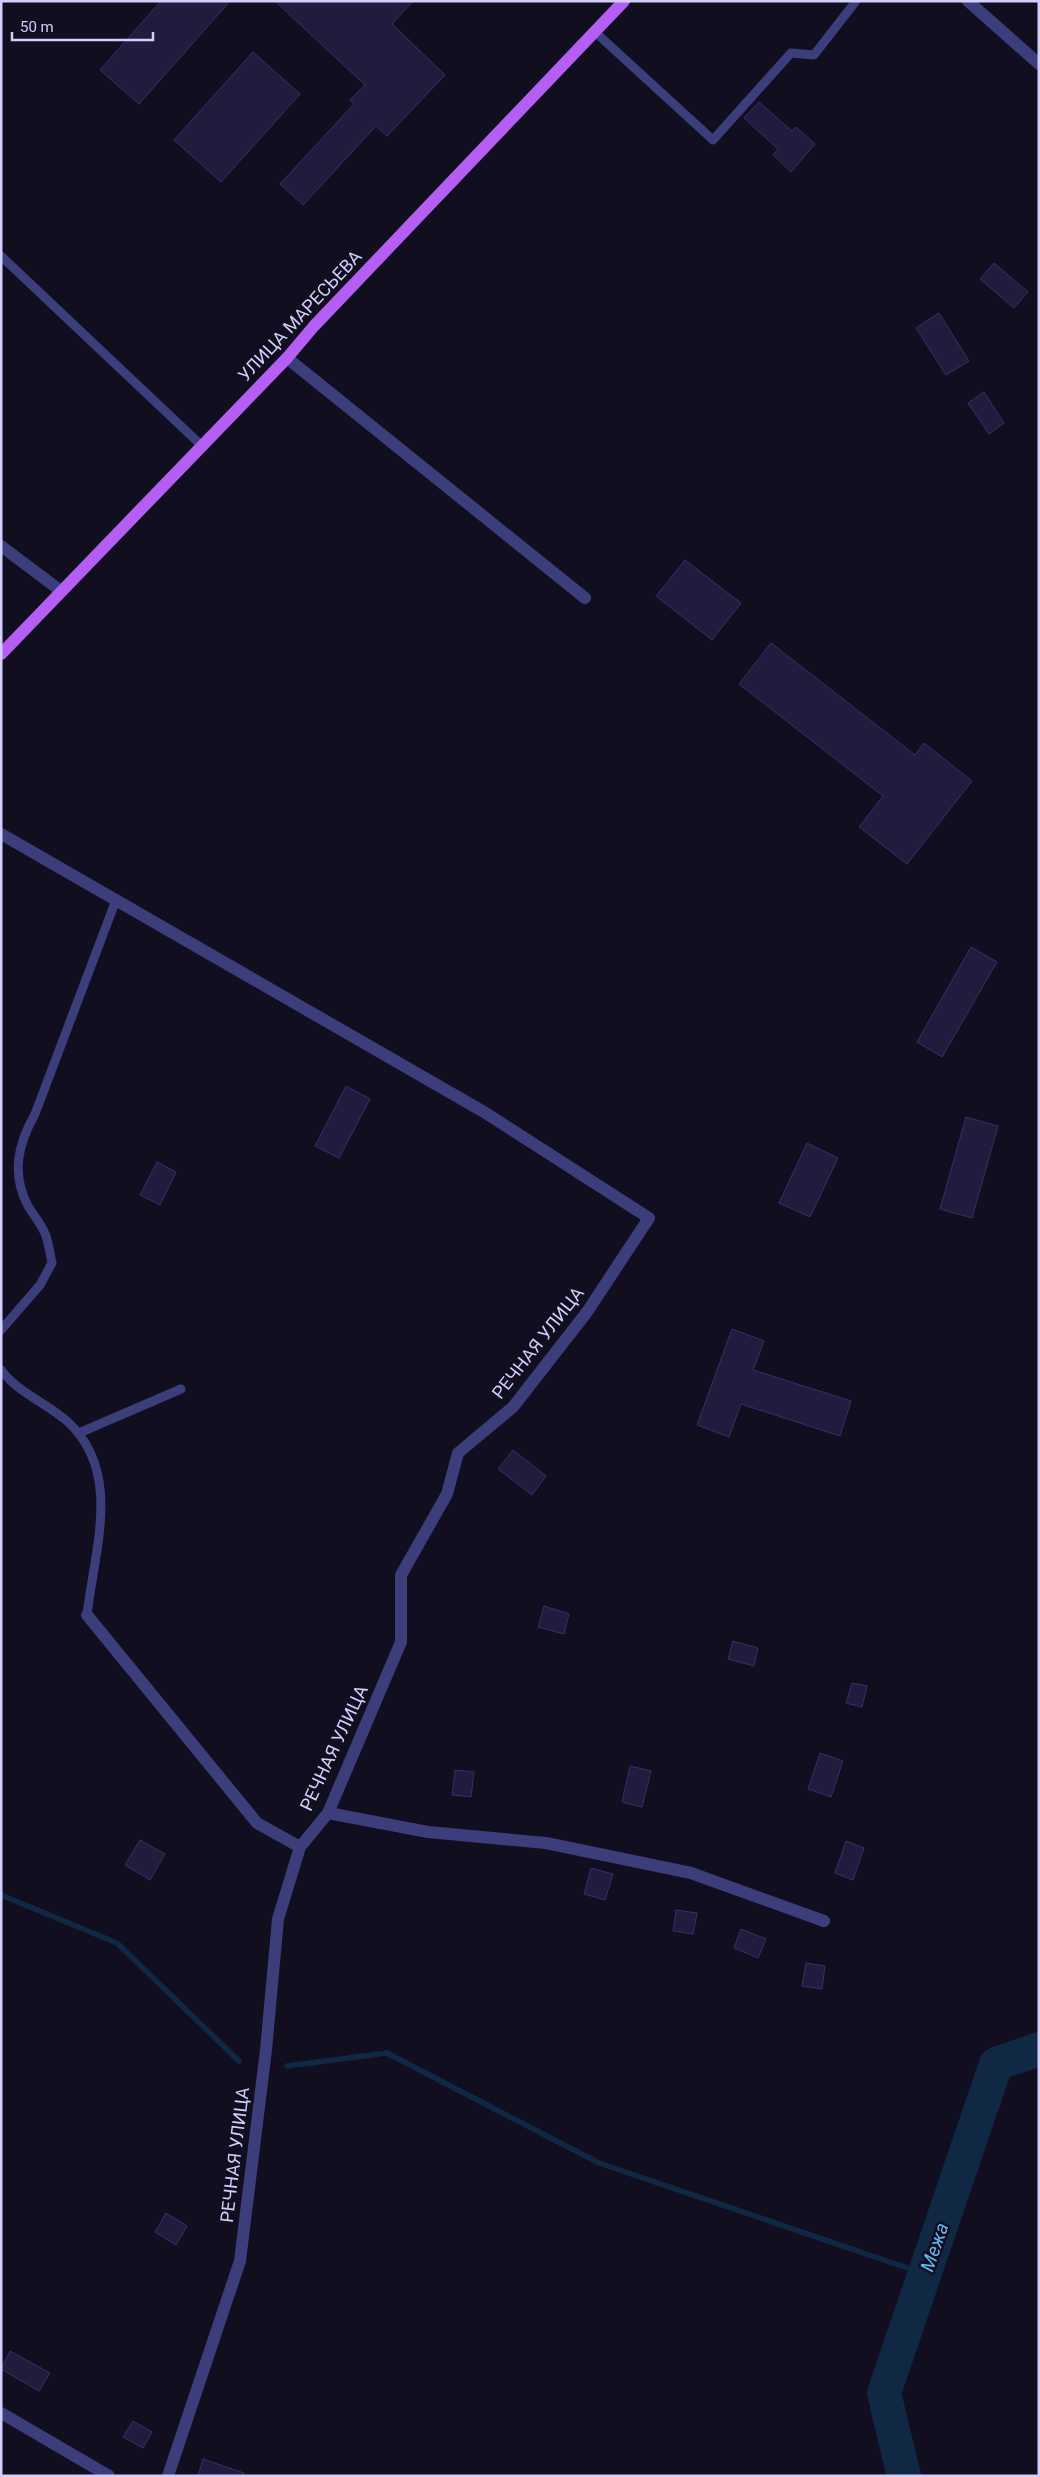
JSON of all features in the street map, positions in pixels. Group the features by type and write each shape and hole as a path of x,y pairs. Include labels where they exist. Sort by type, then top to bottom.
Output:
{"main road":[{"name":"УЛИЦА МАРЕСЬЕВА","path":"1,654 287,358 314,326 624,1"}],"street":[{"path":"968,1 1039,64"},
{"path":"287,358 585,598"},
{"path":"1,546 61,591"},
{"path":"1,834 116,900"},
{"name":"РЕЧНАЯ УЛИЦА","path":"116,900 484,1112 649,1218 586,1312 513,1407 458,1453 447,1494 401,1575 401,1642 328,1813 300,1847 278,1919 266,2050 240,2261 168,2476"},
{"path":"87,1615 257,1823 300,1847"},
{"path":"328,1813 428,1832 546,1844 691,1873 824,1921"},
{"path":"1,2412 109,2476"}],"lane":[{"path":"595,32 713,140 792,53 814,55 856,1"},
{"path":"1,256 201,445"},
{"path":"1,1330 40,1285 52,1263 46,1236 24,1196 18,1176 17,1161 26,1129 34,1114 116,900"},
{"path":"1,1370 43,1406 66,1421 83,1437 95,1467 102,1504 98,1553 87,1615"},
{"path":"79,1434 180,1389"}],"building":[{"path":"161,1 230,1 139,104 100,70"},
{"path":"275,1 413,1 392,24 445,75 387,136 376,126 303,205 280,184 354,104 350,100 365,85"},
{"path":"253,52 300,94 221,182 174,140"},
{"path":"759,102 792,131 796,127 815,144 791,172 773,155 778,149 744,118"},
{"path":"994,263 1028,292 1014,308 980,279"},
{"path":"939,313 969,361 946,375 916,328"},
{"path":"984,392 1004,423 989,434 968,403"},
{"path":"685,560 741,603 712,640 656,596"},
{"path":"771,643 915,755 924,743 972,781 907,864 859,827 883,796 739,684"},
{"path":"971,947 997,962 942,1057 917,1042"},
{"path":"346,1086 370,1099 339,1158 315,1146"},
{"path":"966,1117 998,1126 972,1218 940,1209"},
{"path":"807,1143 838,1158 810,1217 779,1203"},
{"path":"157,1162 176,1172 160,1205 140,1195"},
{"path":"732,1329 764,1341 753,1370 851,1401 840,1436 741,1404 729,1437 697,1425"},
{"path":"513,1450 546,1476 532,1495 498,1469"},
{"path":"544,1606 569,1614 564,1634 538,1627"},
{"path":"733,1641 758,1648 754,1666 728,1659"},
{"path":"852,1683 867,1686 862,1707 846,1703"},
{"path":"820,1753 843,1761 831,1797 808,1789"},
{"path":"630,1766 651,1771 642,1807 622,1802"},
{"path":"455,1770 474,1772 471,1797 452,1795"},
{"path":"140,1840 165,1854 150,1880 125,1865"},
{"path":"846,1841 864,1848 853,1880 835,1873"},
{"path":"591,1868 613,1874 605,1900 584,1894"},
{"path":"676,1910 697,1913 693,1934 673,1931"},
{"path":"741,1929 766,1939 758,1958 734,1948"},
{"path":"806,1963 825,1966 822,1989 802,1986"},
{"path":"166,2213 187,2226 176,2245 155,2232"},
{"path":"10,2351 50,2373 39,2391 1,2369"},
{"path":"133,2421 152,2432 143,2448 123,2437"},
{"path":"203,2459 244,2473 244,2476 198,2476"}],"waterway":[{"path":"1,1895 117,1943 239,2061"},
{"name":"Межа","path":"904,2476 884,2393 996,2064 1039,2049"},
{"path":"287,2066 387,2053 599,2163 925,2274"}]}
